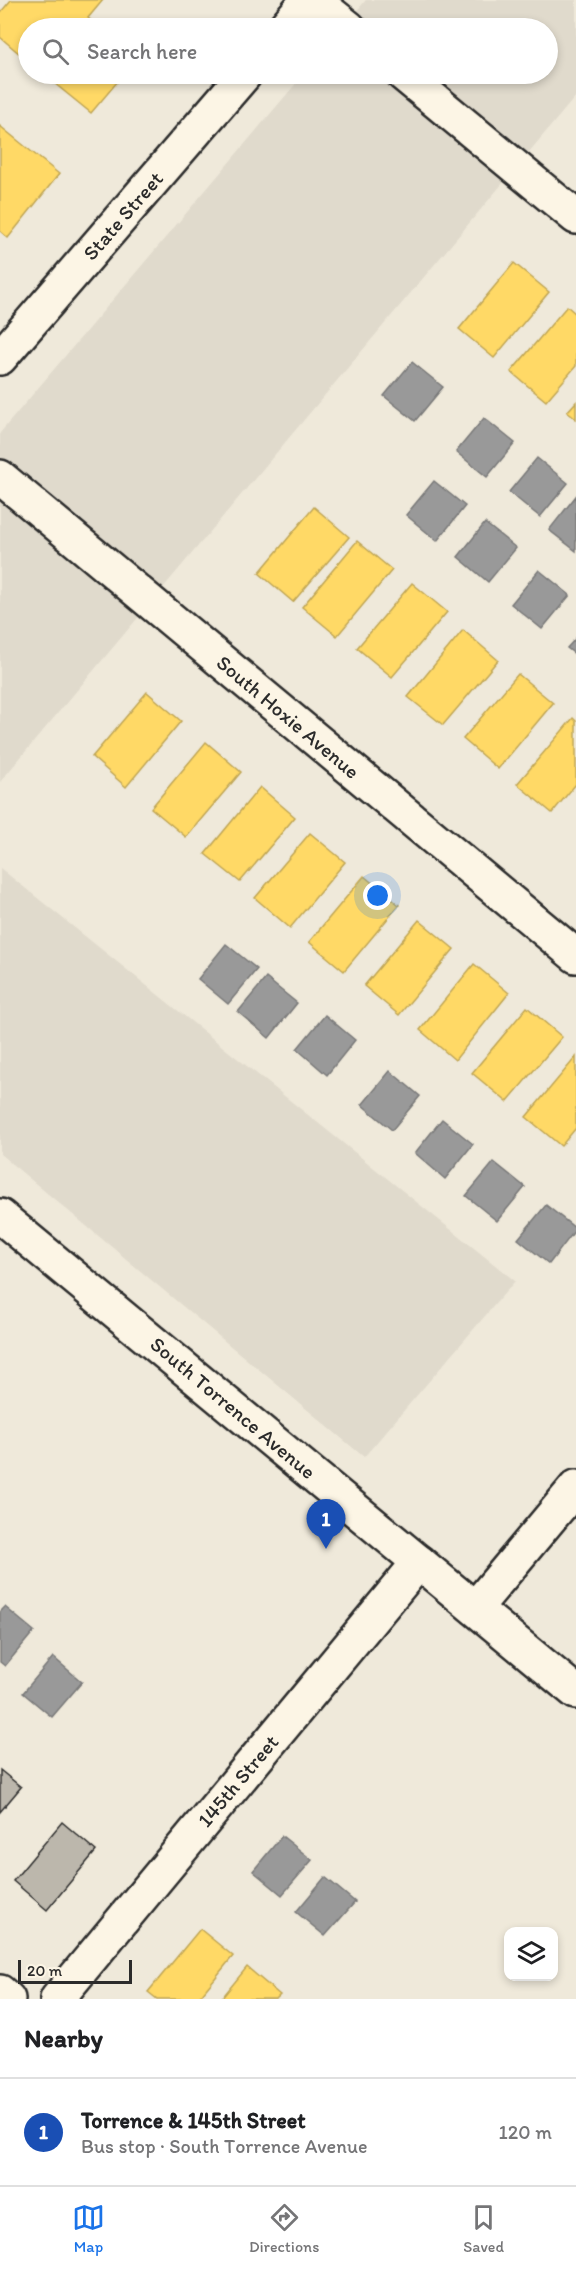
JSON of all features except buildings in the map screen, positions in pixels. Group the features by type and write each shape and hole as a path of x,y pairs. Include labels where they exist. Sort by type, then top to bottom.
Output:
{"street":[{"path":"293,18 308,0"},
{"path":"314,0 336,18"},
{"name":"State Street","path":"0,358 236,84"},
{"path":"415,84 576,217"},
{"name":"South Hoxie Avenue","path":"0,477 576,956"},
{"name":"South Torrence Avenue","path":"0,1216 576,1692"},
{"path":"475,1608 576,1487"},
{"name":"145th Street","path":"57,1999 419,1562"},
{"path":"0,1992 8,1999"}],"shaded area":[{"path":"366,0 576,0 576,96 0,782 0,433 296,84 558,84 558,18 351,18"},
{"path":"0,868 515,1281 364,1457 0,1154"}],"place":[{"name":"Torrence & 145th Street","path":"326,1549"}]}
